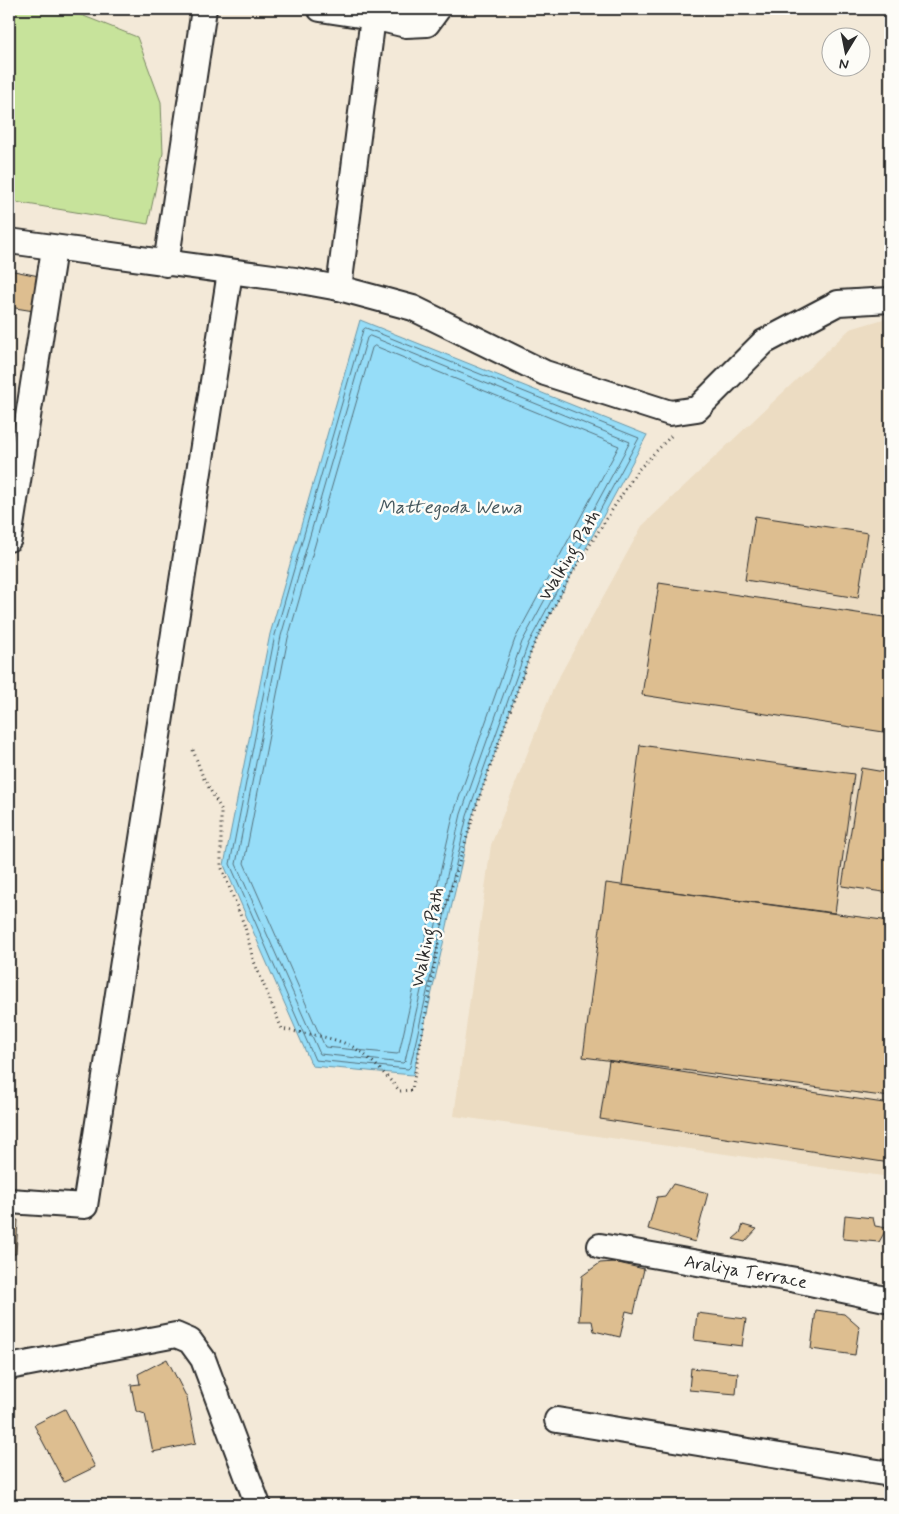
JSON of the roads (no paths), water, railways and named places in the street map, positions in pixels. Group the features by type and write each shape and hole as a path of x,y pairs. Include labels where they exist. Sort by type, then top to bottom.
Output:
{"street":[{"path":"166,264 204,9"},
{"path":"320,9 373,17 406,25 427,24 438,9"},
{"path":"339,288 373,17"},
{"path":"9,241 54,249 339,288 413,308 545,373 670,413 697,409 764,342 838,303 890,300"},
{"path":"9,539 54,249"},
{"path":"9,1201 85,1206 230,272"},
{"name":"Araliya Terrace","path":"600,1246 796,1280 890,1300"},
{"path":"9,1367 176,1335 190,1341 203,1359 258,1505"},
{"path":"557,1420 890,1474"}],"water":[{"name":"Mattegoda Wewa","path":"360,320 647,435 533,646 472,817 413,1075 312,1066 224,865 270,634"}]}
